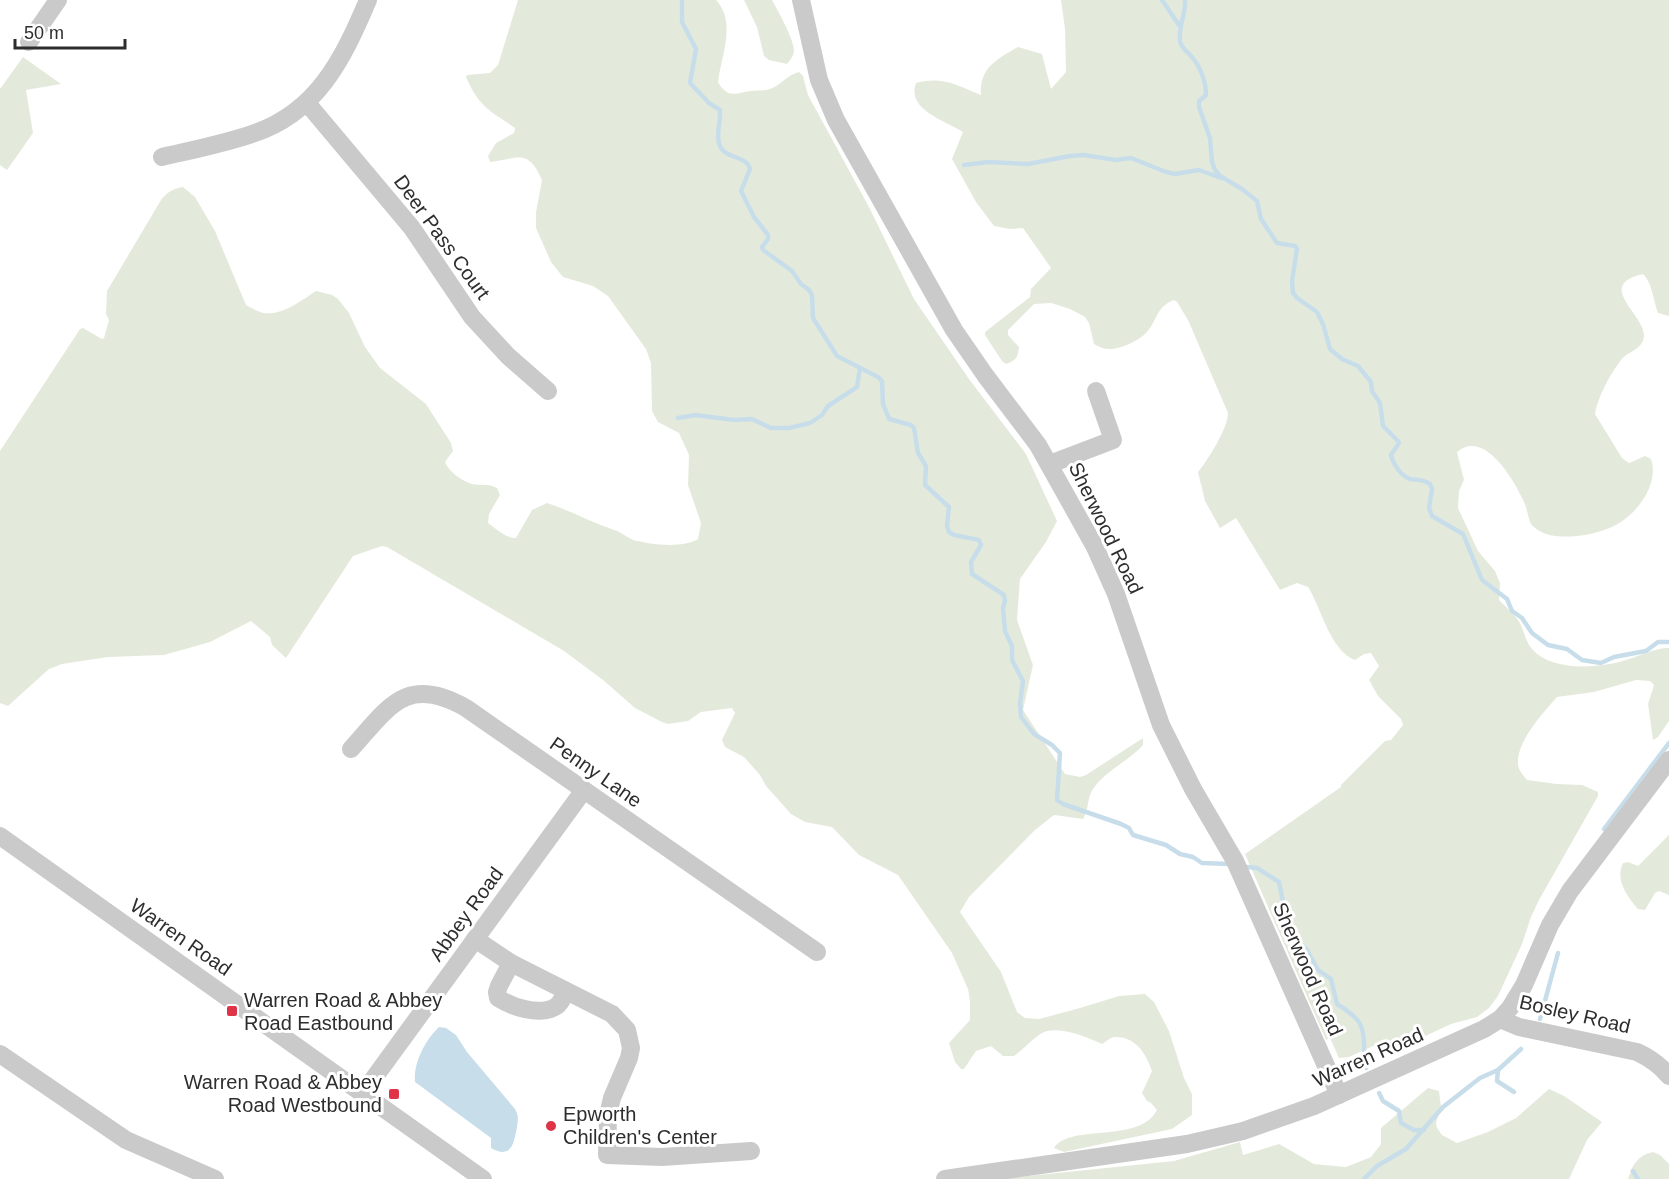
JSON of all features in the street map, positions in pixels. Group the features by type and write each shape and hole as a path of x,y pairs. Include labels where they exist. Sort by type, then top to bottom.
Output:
{"street":[{"path":"29,42 58,0"},
{"path":"162,157 252,134 272,126 307,103 338,64 368,0"},
{"name":"Sherwood Road","path":"801,0 819,80 836,120 954,330 1050,464 1107,572 1125,618 1152,704 1170,745 1242,876 1339,1095"},
{"name":"Deer Pass Court","path":"307,103 412,228 472,317 507,356 548,391"},
{"path":"1050,464 1113,440 1096,391"},
{"name":"Penny Lane","path":"351,749 399,699 409,695 432,693 444,697 466,708 817,952"},
{"name":"Warren Road","path":"945,1179 1196,1142 1267,1123 1374,1080 1470,1036 1500,1019 1524,986 1550,925 1570,891 1669,760"},
{"name":"Abbey Road","path":"363,1093 584,790"},
{"name":"Warren Road","path":"0,836 483,1179"},
{"path":"476,939 511,963 612,1014 627,1030 630,1039 629,1058 612,1098 608,1115 607,1155 662,1157 751,1151"},
{"path":"511,963 497,992 498,999 537,1010 549,1010 556,1007 566,991"},
{"name":"Bosley Road","path":"1500,1019 1518,1027 1636,1052 1655,1062 1669,1076"},
{"path":"0,1054 126,1140 215,1179"}],"green space":[{"path":"518,0 716,0 726,18 726,40 718,82 725,91 736,94 768,90 799,72 803,76 808,95 869,207 914,299 969,379 1026,454 1057,521 1046,542 1020,579 1017,620 1033,665 1023,710 1065,774 1080,777 1086,775 1143,738 1143,745 1098,782 1091,792 1083,819 1054,815 1035,830 969,897 960,912 1001,972 1017,1012 1025,1018 1039,1019 1119,996 1145,994 1154,1002 1169,1031 1184,1078 1192,1094 1192,1115 1172,1129 1064,1152 1054,1148 1062,1141 1074,1136 1136,1127 1148,1120 1157,1110 1142,1093 1152,1071 1139,1047 1122,1037 1111,1038 1102,1044 1070,1032 1053,1030 1039,1035 1014,1056 1003,1056 991,1046 976,1051 964,1069 961,1069 955,1062 949,1043 970,1020 970,1001 968,989 952,953 898,875 859,855 832,827 805,822 791,814 744,757 725,747 722,740 735,713 732,708 701,712 688,721 668,724 662,722 635,708 603,680 564,651 387,547 382,546 353,556 286,658 272,645 270,637 251,621 210,642 164,655 108,657 62,664 49,669 8,706 0,703 0,451 80,329 83,328 104,338 109,320 106,314 107,291 161,200 170,191 183,187 195,197 215,231 246,305 260,312 271,313 292,306 316,291 338,299 349,313 365,347 380,368 426,404 451,443 453,451 445,462 450,469 456,476 468,483 497,488 500,495 489,514 488,523 501,533 516,538 532,510 547,503 635,540 668,545 685,544 698,539 701,523 688,485 689,455 679,433 658,422 652,411 651,363 646,349 608,296 593,286 563,277 551,262 536,228 536,212 542,180 532,163 521,158 490,162 488,156 496,143 514,133 515,128 480,102 466,77 467,75 490,73 498,65"},
{"path":"744,0 772,0 793,46 793,55 787,64 769,60 764,56 757,27"},
{"path":"1061,0 1669,0 1669,316 1658,313 1650,286 1643,274 1629,279 1623,285 1622,293 1625,301 1642,328 1644,336 1641,344 1622,359 1614,371 1602,393 1595,414 1622,458 1629,463 1645,456 1651,459 1653,469 1649,489 1630,515 1614,526 1580,536 1554,536 1542,533 1531,524 1525,504 1514,482 1488,452 1478,447 1468,446 1457,452 1464,480 1459,491 1458,508 1478,551 1495,571 1500,583 1499,600 1518,620 1532,649 1541,657 1552,662 1592,666 1606,665 1653,650 1669,648 1669,721 1658,737 1653,740 1648,704 1654,685 1650,681 1636,680 1594,692 1557,697 1526,737 1518,763 1527,780 1582,785 1598,792 1598,796 1539,900 1498,996 1489,1008 1477,1017 1451,1024 1421,1038 1387,1049 1373,1046 1349,1057 1339,1058 1330,1038 1326,1040 1245,854 1341,787 1385,741 1391,740 1403,725 1401,719 1378,696 1369,680 1379,666 1371,653 1364,654 1355,660 1346,655 1327,628 1308,587 1297,583 1280,590 1236,518 1220,528 1205,501 1198,472 1221,435 1228,413 1188,320 1177,302 1174,300 1164,306 1151,327 1139,339 1113,349 1094,344 1089,323 1085,317 1051,303 1034,304 1008,330 1008,335 1019,347 1016,358 1009,363 1002,361 985,335 985,332 1030,297 1031,289 1051,268 1023,228 1010,229 994,226 976,202 952,159 963,132 929,114 922,107 914,92 916,83 942,81 981,95 981,86 986,71 997,60 1018,47 1042,54 1051,89 1066,72 1065,29"},
{"path":"23,57 61,84 26,90 33,133 7,170 0,165 0,89"},
{"path":"1669,835 1669,895 1659,891 1655,893 1645,910 1638,909 1621,882 1623,863 1628,862 1638,866"},
{"path":"1428,1088 1439,1091 1441,1107 1436,1123 1437,1128 1442,1135 1457,1143 1488,1132 1516,1118 1549,1089 1564,1096 1602,1122 1587,1140 1569,1179 998,1179 1174,1161 1240,1142 1243,1155 1279,1144 1314,1164 1346,1167 1371,1157 1381,1144 1381,1128"},
{"path":"1653,1152 1669,1164 1669,1179 1628,1179 1636,1161"}],"water":[{"path":"439,1027 446,1028 456,1035 467,1052 515,1109 518,1118 517,1127 513,1143 508,1151 503,1152 491,1148 491,1138 415,1082 416,1067 421,1052"}],"waterway":[{"path":"682,0 682,22 696,49 690,83 709,103 720,110 718,135 721,148 748,164 750,169 741,191 754,217 768,235 762,247 763,250 792,271 801,284 809,290 812,295 813,318 837,356 882,381 883,404 889,419 911,425 914,428 918,453 926,466 925,485 949,507 947,526 949,532 979,540 981,545 971,562 972,574 1004,595 1005,631 1012,646 1012,660 1023,681 1021,717 1034,734 1060,753 1057,800 1121,824 1129,828 1133,835 1166,845 1202,863 1229,864"},
{"path":"1162,0 1179,25"},
{"path":"1185,0 1180,41 1197,64 1204,79 1206,95 1199,101 1199,107 1210,138 1215,170 1220,176 1257,201 1261,219 1277,243 1295,246 1297,249 1292,281 1293,293 1317,312 1330,349 1342,359 1358,366 1371,382 1372,391 1380,403 1383,426 1399,443 1391,455 1394,462 1410,479 1430,484 1432,489 1429,508 1432,516 1463,534 1482,580 1507,599 1512,611 1522,618 1532,633 1548,645 1567,649 1582,660 1601,663 1614,657 1646,651 1658,642 1669,642"},
{"path":"964,165 988,162 1028,164 1084,155 1116,160 1131,158 1166,172 1175,174 1199,170 1221,178"},
{"path":"678,418 696,415 734,420 752,419 771,428 789,428 810,423 822,415 828,406 857,387 860,368"},
{"path":"1604,829 1669,743"},
{"path":"1247,867 1257,868 1279,882 1289,919 1290,934 1307,950 1318,970 1331,979 1337,1004 1360,1024 1364,1036 1366,1068"},
{"path":"1540,1019 1558,953"},
{"path":"1364,1179 1377,1166 1406,1149 1443,1107 1480,1078 1498,1070 1521,1049"},
{"path":"1498,1070 1497,1081 1514,1092"},
{"path":"1379,1093 1383,1101 1399,1111 1401,1123 1414,1130 1424,1130"},
{"path":"1633,1171 1638,1179"}],"place":[{"name":"Warren Road & Abbey Road Eastbound","path":"232,1011"},
{"name":"Warren Road & Abbey Road Westbound","path":"394,1094"},
{"name":"Epworth Children's Center","path":"551,1126"}]}
